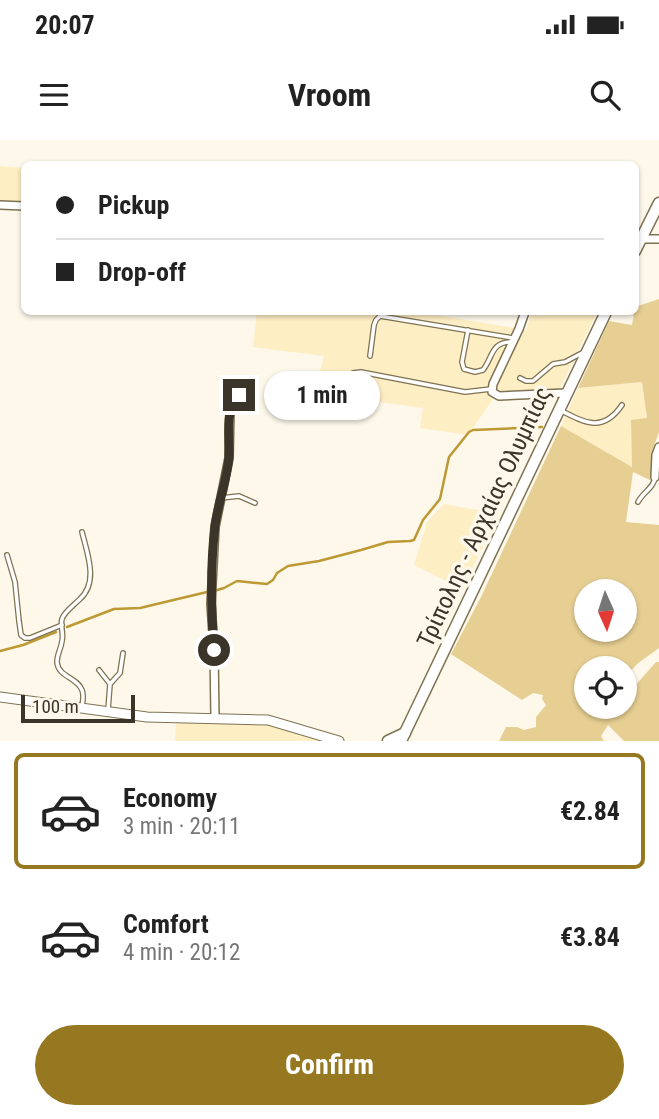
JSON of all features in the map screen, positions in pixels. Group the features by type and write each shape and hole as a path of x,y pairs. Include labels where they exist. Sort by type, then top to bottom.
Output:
{"main road":[{"path":"639,243 659,203"},
{"name":"Τρίπολης - Αρχαίας Ολυμπίας","path":"403,737 604,315"},
{"path":"388,741 403,737"}],"street":[{"path":"0,205 21,206"},
{"path":"641,239 659,239"},
{"path":"525,315 491,389 499,396 566,393"},
{"path":"215,718 211,604 215,527 229,458 230,411 242,391"},
{"path":"655,477 659,446"},
{"path":"0,697 147,717 268,720 340,741"}],"lane":[{"path":"370,356 374,325 380,316 468,330 514,341"},
{"path":"468,330 462,366 470,372 483,370 500,343 514,341"},
{"path":"520,378 533,381 553,364 565,362 587,350"},
{"path":"349,380 353,373 361,372 466,392 491,389"},
{"path":"559,410 591,424 611,417 622,405"},
{"path":"638,502 654,484 655,477"},
{"path":"220,498 239,496 255,503"},
{"path":"82,532 90,565 88,589 61,621 62,642 58,653 58,668 61,673 81,687 82,708"},
{"path":"7,555 15,583 22,635 30,638 62,625"},
{"path":"108,712 110,684 120,673 123,653"},
{"path":"99,670 110,684"}],"shaded area":[{"path":"0,166 21,168 21,203 0,201"},
{"path":"659,299 659,432 651,454 652,481 633,472 626,522 659,525 659,648 637,664 637,656 574,656 574,719 637,719 637,683 659,662 659,741 624,741 608,725 601,736 604,741 499,741 506,727 524,730 536,727 536,717 546,705 542,699 543,695 533,693 522,700 451,654 481,597 561,426 632,467 631,420 647,418 642,382 578,388 609,321 632,325 634,315 639,315 639,306"},
{"path":"257,315 436,315 526,330 531,315 596,315 560,389 502,391 495,396 468,435 420,428 423,408 314,393 324,356 253,347"},
{"path":"642,382 647,419 631,421 632,467 561,426 578,388"},
{"path":"444,504 499,514 462,589 414,565 427,522"},
{"path":"176,722 274,724 325,741 175,741"}],"waterway":[{"path":"214,591 237,581 267,584 288,566 319,561 388,542 414,540 423,520 440,499 449,457 469,432 542,427"},
{"path":"67,627 114,609 140,608 207,592"},
{"path":"0,651 56,632"}],"route":[{"path":"214,650 211,604 215,527 229,458 230,411 239,395"}]}
